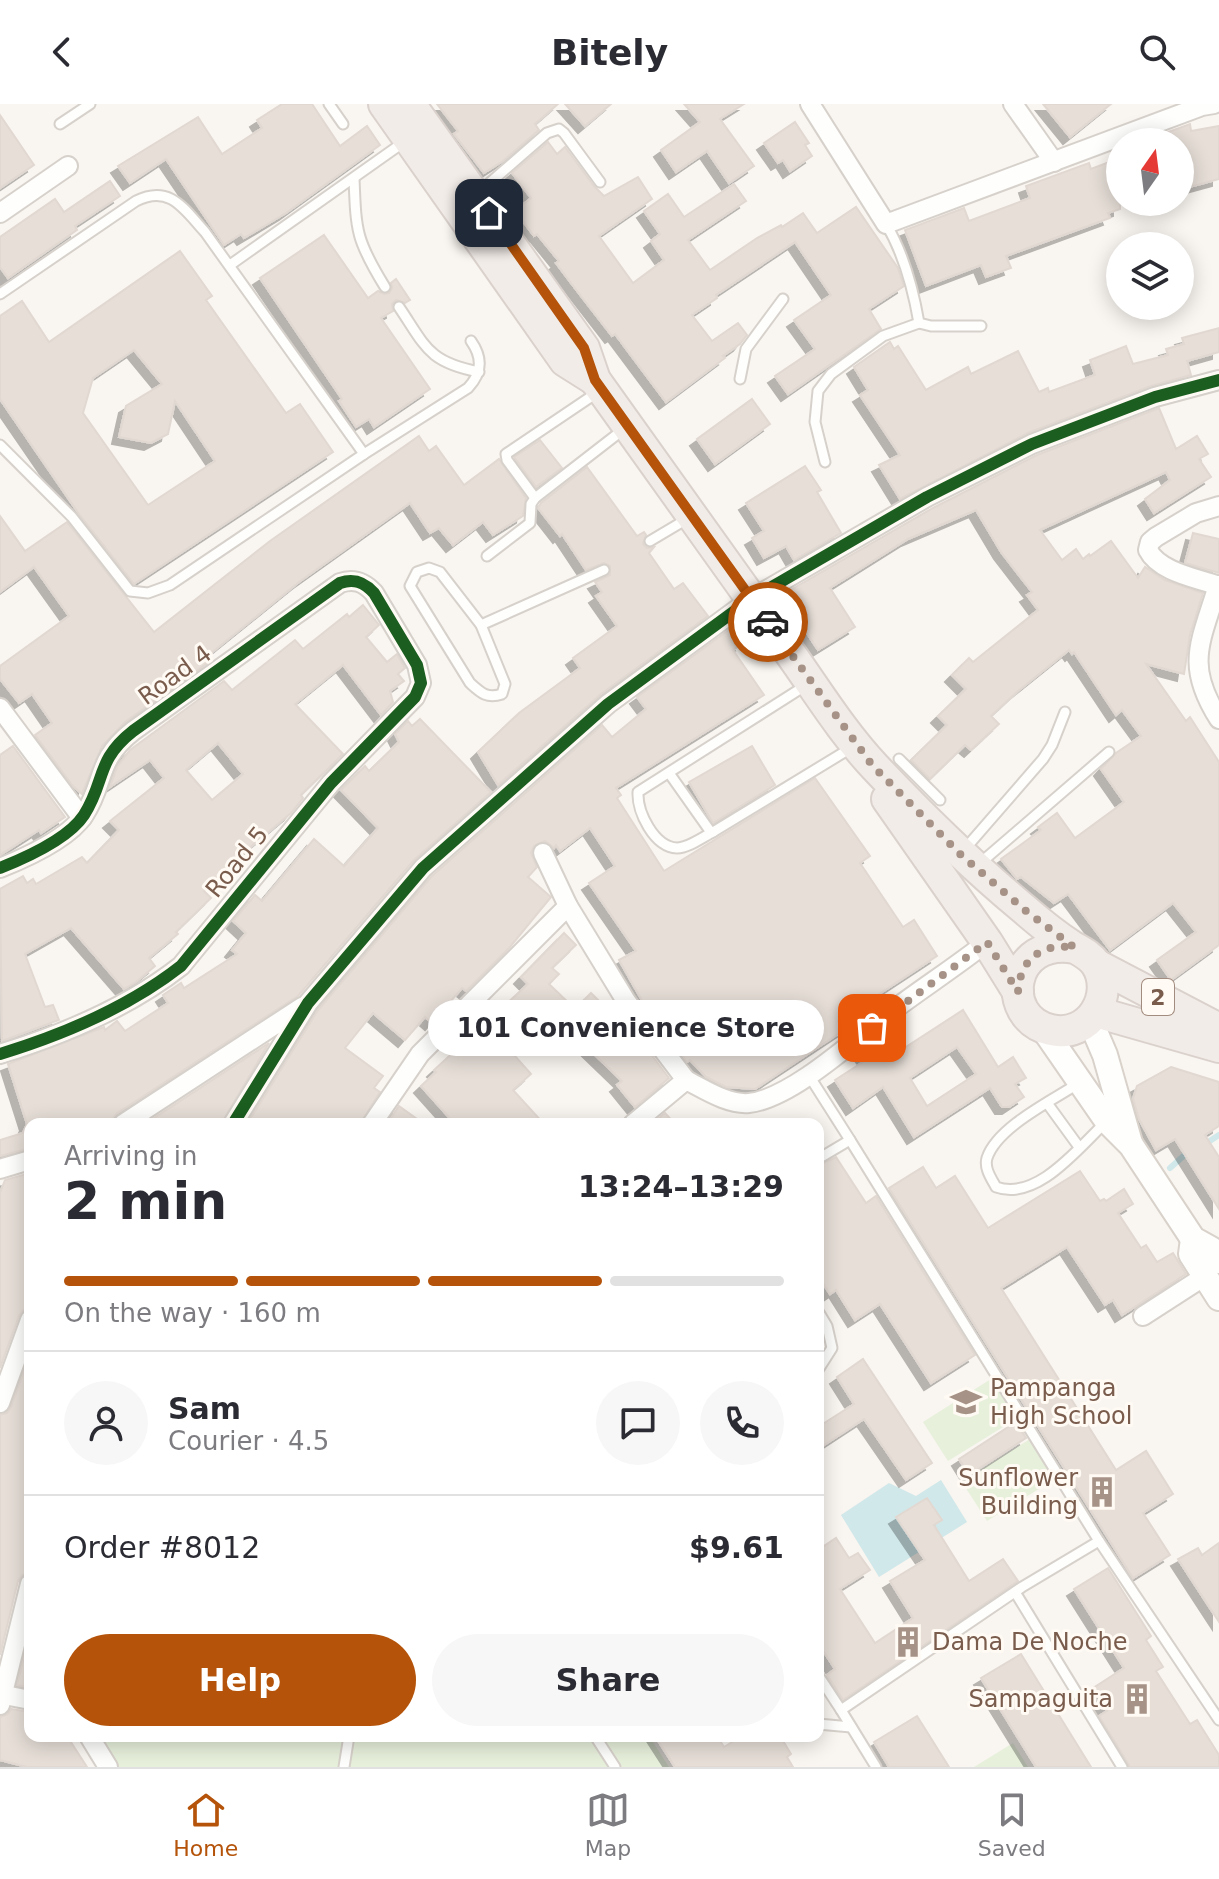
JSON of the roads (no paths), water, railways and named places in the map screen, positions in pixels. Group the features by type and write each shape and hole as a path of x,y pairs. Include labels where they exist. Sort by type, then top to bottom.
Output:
{"highway":[{"name":"2","path":"384,104 415,123 476,195 584,348 598,385 811,683 968,861 1026,911 1086,956 1219,1029"},
{"name":"2","path":"415,123 565,361 598,385"},
{"name":"2","path":"876,756 875,782 987,942 1018,992 1025,1013 1042,1027 1067,1031 1093,1016 1219,1047"},
{"path":"1018,992 1024,965 1034,954 1060,945 1086,956 1103,989 1102,1001 1093,1016"}],"main road":[{"path":"1093,1016 1131,1145"},
{"path":"1042,1027 1107,1121 1131,1145 1193,1239 1211,1249 1219,1298"}],"street":[{"path":"810,104 886,224 1205,105"},
{"path":"1013,104 1054,162"},
{"path":"0,213 68,166"},
{"path":"237,1118 308,1003 423,868 608,704 751,599 927,497 1032,444 1155,397 1219,380"},
{"path":"1219,506 1196,513 1156,537 1150,542 1148,550 1151,557 1162,565 1218,586 1197,665 1205,697 1219,719"},
{"name":"Road 4","path":"82,818 105,763 116,746 340,583 354,581 368,587 395,627"},
{"name":"Road 5","path":"0,1054 51,1036 108,1009 171,974 190,957 232,901 331,783 419,691 421,683 417,665 395,627"},
{"path":"0,708 82,818 38,849 0,868"},
{"path":"543,853 568,906 626,1001 686,1080 714,1095 746,1103 779,1095 987,942"},
{"path":"376,1118 420,1054 568,906"},
{"path":"132,1118 308,1003"},
{"path":"640,1118 686,1080"},
{"path":"0,1169 24,1162"},
{"path":"1143,1316 1212,1268"},
{"path":"0,1403 24,1337"},
{"path":"24,1608 1,1698 24,1700"},
{"path":"93,1742 108,1767"}],"lane":[{"path":"60,124 90,104"},
{"path":"329,104 343,124"},
{"path":"230,265 354,178 415,123"},
{"path":"476,195 547,133 559,129 600,182"},
{"path":"354,178 355,220 361,246 385,287"},
{"path":"0,294 136,201 154,195 166,196 184,209 230,265 364,454"},
{"path":"886,224 898,244 914,293 919,323"},
{"path":"740,379 746,349 783,299"},
{"path":"399,307 435,357 446,365 479,372"},
{"path":"825,462 815,422 818,391 831,374 883,336 919,323 931,326 981,326"},
{"path":"0,445 72,517 130,591 148,593 170,585 468,388 479,372 478,351 471,341"},
{"path":"535,498 507,460 506,454 598,385"},
{"path":"487,556 530,523 531,504 535,498 628,426"},
{"path":"650,541 693,515"},
{"path":"429,568 440,572 481,625 505,684 502,694 493,697 482,694 470,683 410,586 412,578 417,572 429,568"},
{"path":"481,625 604,570"},
{"path":"811,683 638,792 638,801 651,831 665,845 677,848 876,756 940,800"},
{"path":"968,861 1043,759 1065,712"},
{"path":"968,861 996,847 1109,752"},
{"path":"669,773 713,832"},
{"path":"808,1074 1099,1541 1219,1720"},
{"path":"1079,1083 1020,1120 1000,1139 987,1156 986,1168 996,1187 1008,1191 1035,1185 1107,1121"},
{"path":"1047,1103 1079,1147"},
{"path":"824,1155 850,1140"},
{"path":"824,1321 832,1348 824,1361"},
{"path":"841,1710 1015,1592 1099,1541"},
{"path":"1015,1592 1122,1767"},
{"path":"824,1684 876,1767"},
{"path":"824,1725 851,1727"},
{"path":"344,1767 348,1742"},
{"path":"599,1742 615,1767"}],"water":[{"path":"941,1480 967,1522 879,1577 841,1515 889,1483 916,1496"}],"waterway":[{"path":"1202,1146 1219,1135"},
{"path":"1170,1168 1188,1152"}],"place":[{"name":"101 Convenience Store","path":"872,1028"},
{"name":"Pampanga High School","path":"966,1402"},
{"name":"Sunflower Building","path":"1102,1492"},
{"name":"Dama De Noche","path":"908,1642"},
{"name":"Sampaguita","path":"1137,1699"}]}
